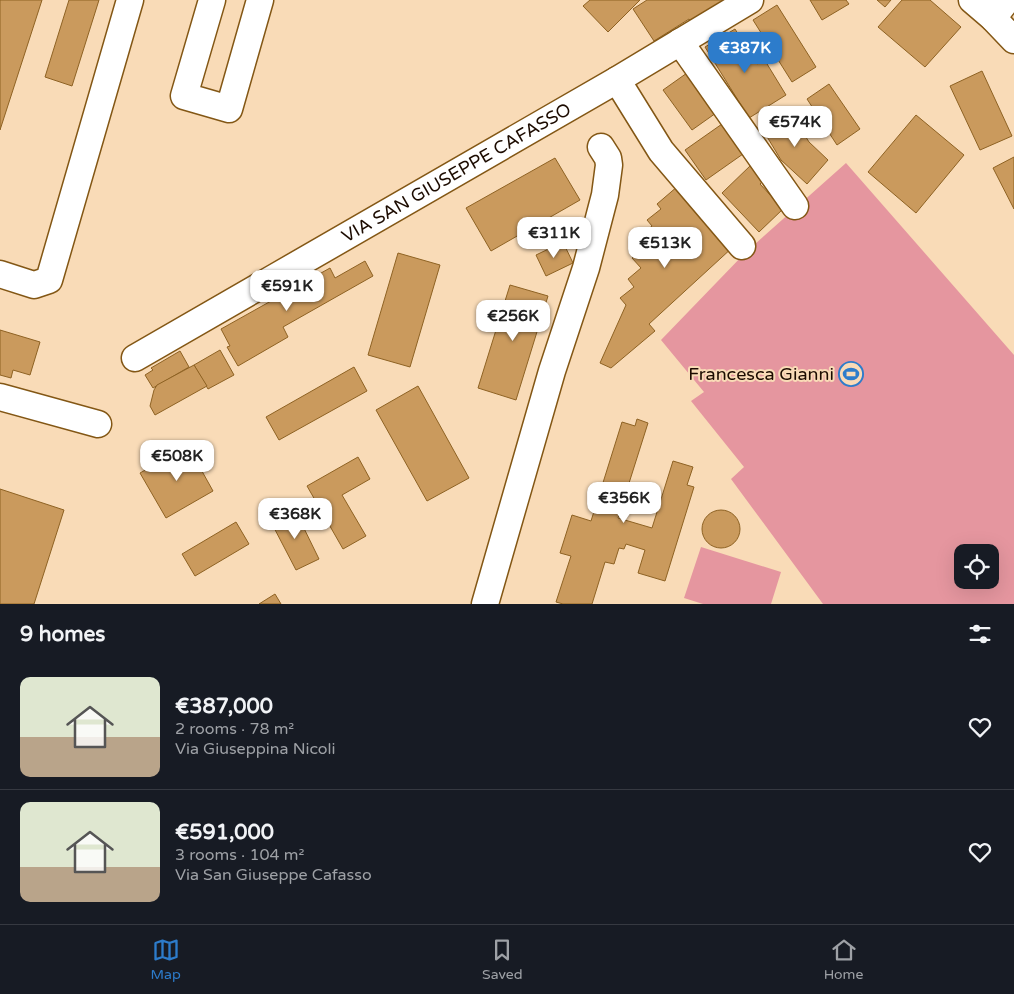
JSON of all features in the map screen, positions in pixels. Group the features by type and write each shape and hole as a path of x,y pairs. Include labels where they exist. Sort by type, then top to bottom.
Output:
{"street":[{"path":"0,274 34,285 49,280 130,0"},
{"path":"212,0 184,96 228,110 260,0"},
{"name":"VIA SAN GIUSEPPE CAFASSO","path":"135,358 617,80 750,0"},
{"path":"972,0 1000,9 1014,40"},
{"path":"680,42 795,206"},
{"path":"617,80 661,151 742,246"},
{"path":"485,604 552,371 586,268 605,195 609,165 608,158 601,147"},
{"path":"0,396 98,424"}],"shaded area":[{"name":"Francesca Gianni","path":"846,163 1014,355 1014,604 823,604 731,479 744,467 691,401 704,392 661,340 745,253"},
{"path":"701,547 781,572 771,604 703,604 684,598"}],"building":[{"path":"0,0 42,0 0,130"},
{"path":"69,0 99,0 72,86 45,77"},
{"path":"590,0 640,0 608,32 583,6"},
{"path":"647,0 740,0 694,27 689,19 654,41 633,9"},
{"path":"810,0 846,0 849,4 822,20"},
{"path":"877,0 891,0 885,7"},
{"path":"902,0 930,0 961,27 925,67 878,27"},
{"path":"777,5 816,67 792,82 753,20"},
{"path":"735,29 757,64 764,59 786,95 749,118 705,47"},
{"path":"982,71 1012,136 980,150 950,86"},
{"path":"687,73 716,113 692,130 663,90"},
{"path":"829,84 860,129 837,145 807,99"},
{"path":"791,113 809,142 828,160 807,184 781,160 763,130"},
{"path":"916,115 964,155 916,213 868,172"},
{"path":"722,124 743,154 706,180 685,150"},
{"path":"1014,157 1014,209 993,168"},
{"path":"555,158 580,200 491,251 466,208"},
{"path":"751,165 765,179 760,184 783,209 759,232 722,193"},
{"path":"678,186 733,247 649,324 655,331 611,368 600,363 626,305 620,298 634,287 628,279 641,268 632,258 645,247 638,238 652,226 647,220 661,209 657,204"},
{"path":"563,242 573,263 546,276 536,255"},
{"path":"398,253 440,265 410,367 368,355"},
{"path":"365,261 373,276 283,327 288,337 238,366 227,347 230,346 221,329 330,268 335,278"},
{"path":"510,285 548,296 516,400 478,388"},
{"path":"0,330 40,342 30,375 13,370 11,378 0,375"},
{"path":"220,350 234,375 208,389 194,365"},
{"path":"180,351 189,367 153,388 145,375 153,370 151,368"},
{"path":"194,365 207,386 155,415 150,406 157,385"},
{"path":"354,367 367,391 279,440 266,417"},
{"path":"418,386 469,478 427,501 376,410"},
{"path":"637,419 648,423 618,518 652,528 673,461 693,467 687,485 694,487 665,581 638,573 645,550 626,544 624,549 619,548 614,564 605,562 592,604 563,604 556,602 571,556 560,553 572,515 591,521 622,422 635,426"},
{"path":"188,446 213,491 166,518 140,473"},
{"path":"358,457 370,479 342,495 366,536 343,549 307,486"},
{"path":"0,489 64,510 34,604 0,604"},
{"path":"295,510 319,559 296,570 271,522"},
{"path":"721,510 734,516 740,529 734,542 721,548 708,542 702,529 708,516"},
{"path":"236,522 249,544 195,576 182,554"},
{"path":"275,594 281,604 259,604"}],"place":[{"name":"Francesca Gianni","path":"851,374"}]}
